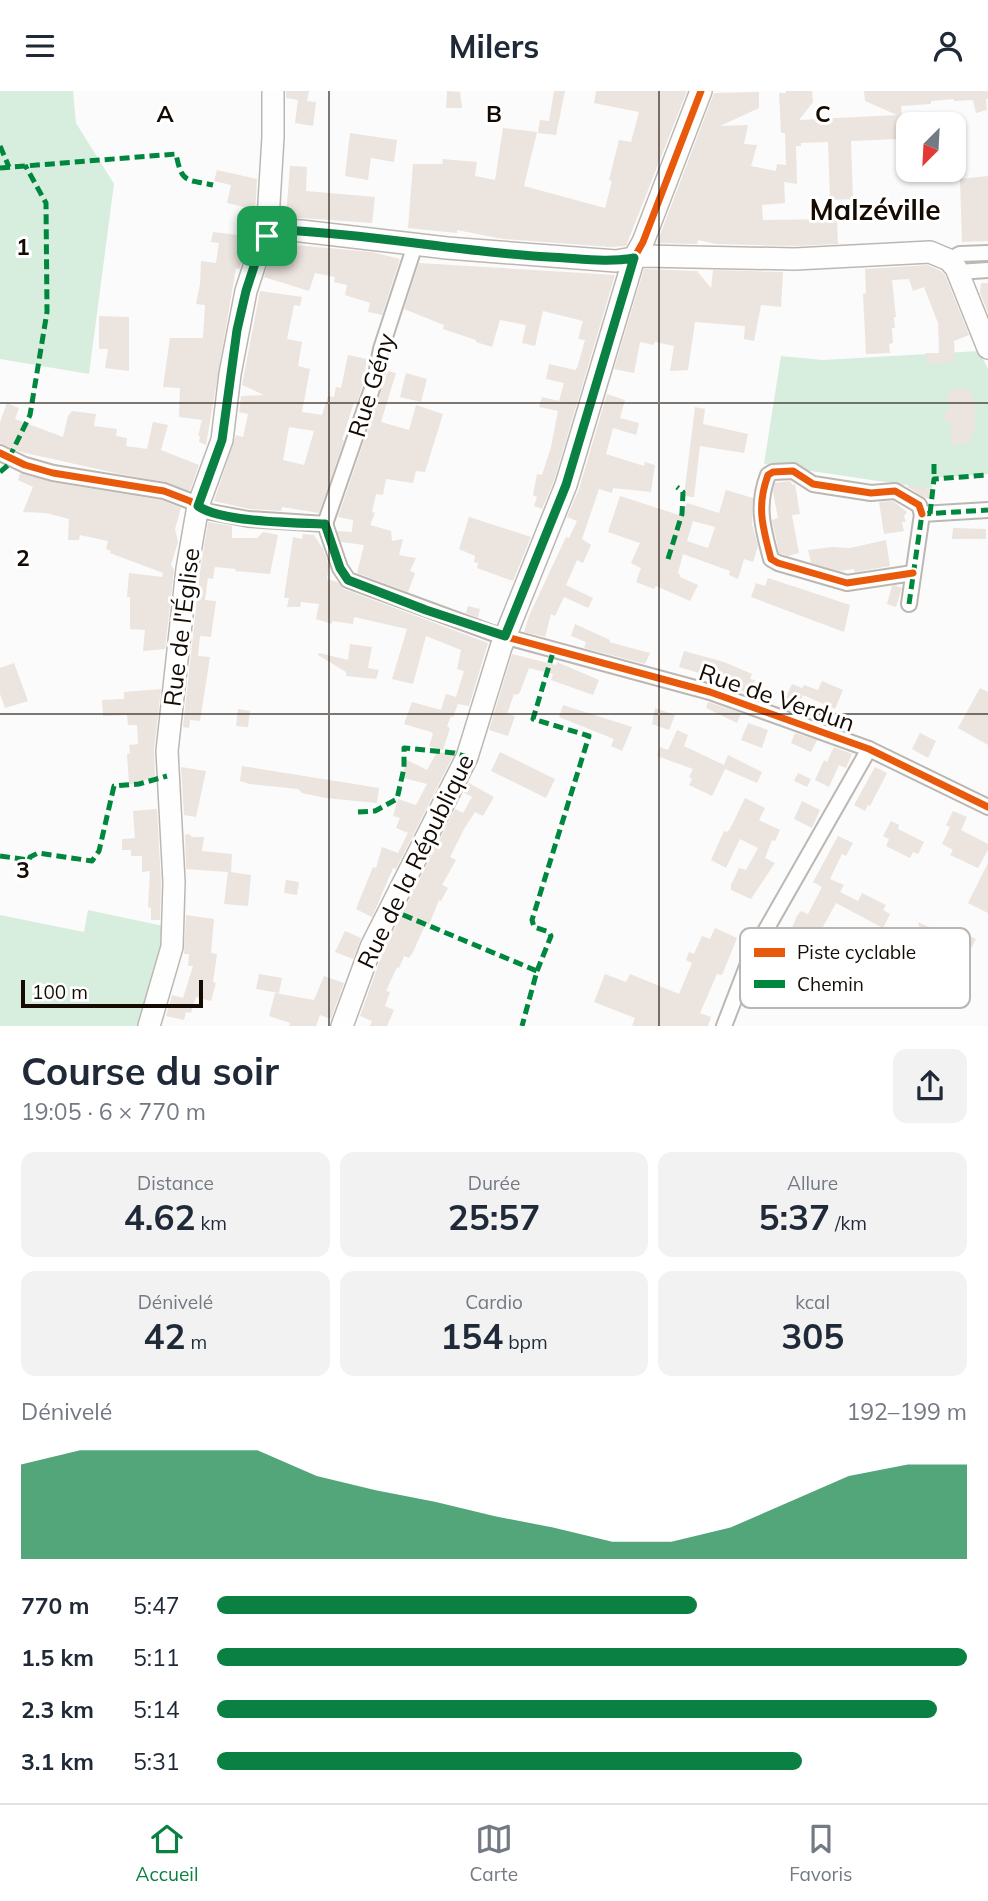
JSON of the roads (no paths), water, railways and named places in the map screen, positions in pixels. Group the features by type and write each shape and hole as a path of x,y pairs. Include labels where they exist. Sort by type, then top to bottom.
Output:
{"main road":[{"name":"Rue de l'Église","path":"149,1026 172,947 174,882 167,751 182,604 198,506 222,440 233,352 246,291 262,242 267,236 273,91"},
{"name":"Rue de la République","path":"342,1026 371,947 467,757 505,636 566,485 634,258 643,242 701,91"},
{"path":"267,236 283,230 301,231 526,256 616,261 644,256 795,259 930,252 953,266 988,348"}],"street":[{"name":"Rue Gény","path":"325,524 375,380 381,349 415,245"},
{"path":"988,253 960,254 953,266 988,270"},
{"path":"0,453 24,465 53,473 164,491 205,511 248,519 325,524"},
{"path":"909,604 922,514 919,505 895,491 871,493 813,484 798,474 784,471 768,475 761,520 771,559 842,583 913,573"},
{"path":"922,514 988,510"},
{"name":"Rue de Verdun","path":"325,524 340,568 348,580 505,636 710,692 869,749 988,807"},
{"path":"767,928 869,749"},
{"path":"724,1026 740,985"}],"district":[{"name":"Malzéville","path":"875,209"}]}
